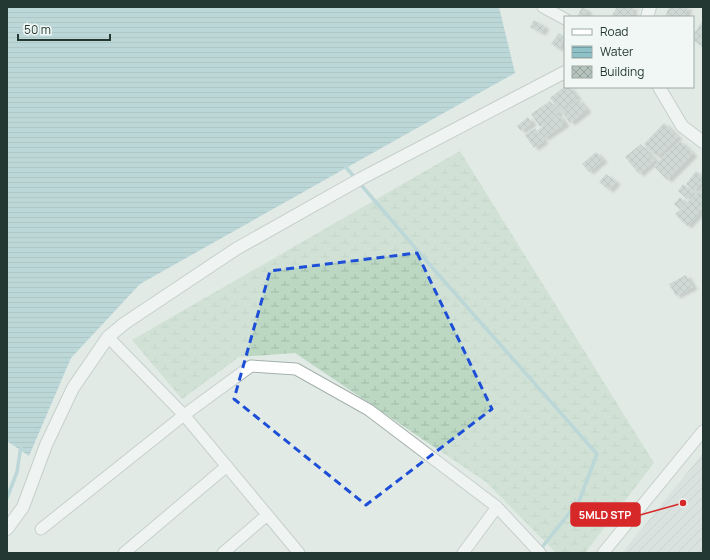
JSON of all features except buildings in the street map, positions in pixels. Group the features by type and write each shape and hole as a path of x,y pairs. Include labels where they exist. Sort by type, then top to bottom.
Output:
{"street":[{"path":"543,7 564,18"},
{"path":"7,529 23,507 46,445 73,388 108,337 125,323 236,249 357,181 564,73"},
{"path":"660,88 682,126 703,142"},
{"path":"108,337 184,415 299,553"},
{"path":"41,529 184,415 251,366 296,369 369,410 497,507 537,550"},
{"path":"603,553 703,431"},
{"path":"124,553 227,466"},
{"path":"464,553 497,507"},
{"path":"222,553 267,515"}],"highlighted area":[{"path":"417,253 492,409 366,505 234,399 270,271"}],"shaded area":[{"path":"703,453 703,553 622,553"}],"green space":[{"path":"460,151 654,463 585,553 556,553 486,482 295,353 239,357 182,399 132,340"}],"water":[{"path":"7,7 499,7 515,73 140,284 71,358 29,456 7,441"}],"waterway":[{"path":"344,165 436,272 597,454 579,501 539,551"},
{"path":"7,498 17,472 21,446"}],"place":[{"name":"5MLD STP","path":"683,503"}]}
